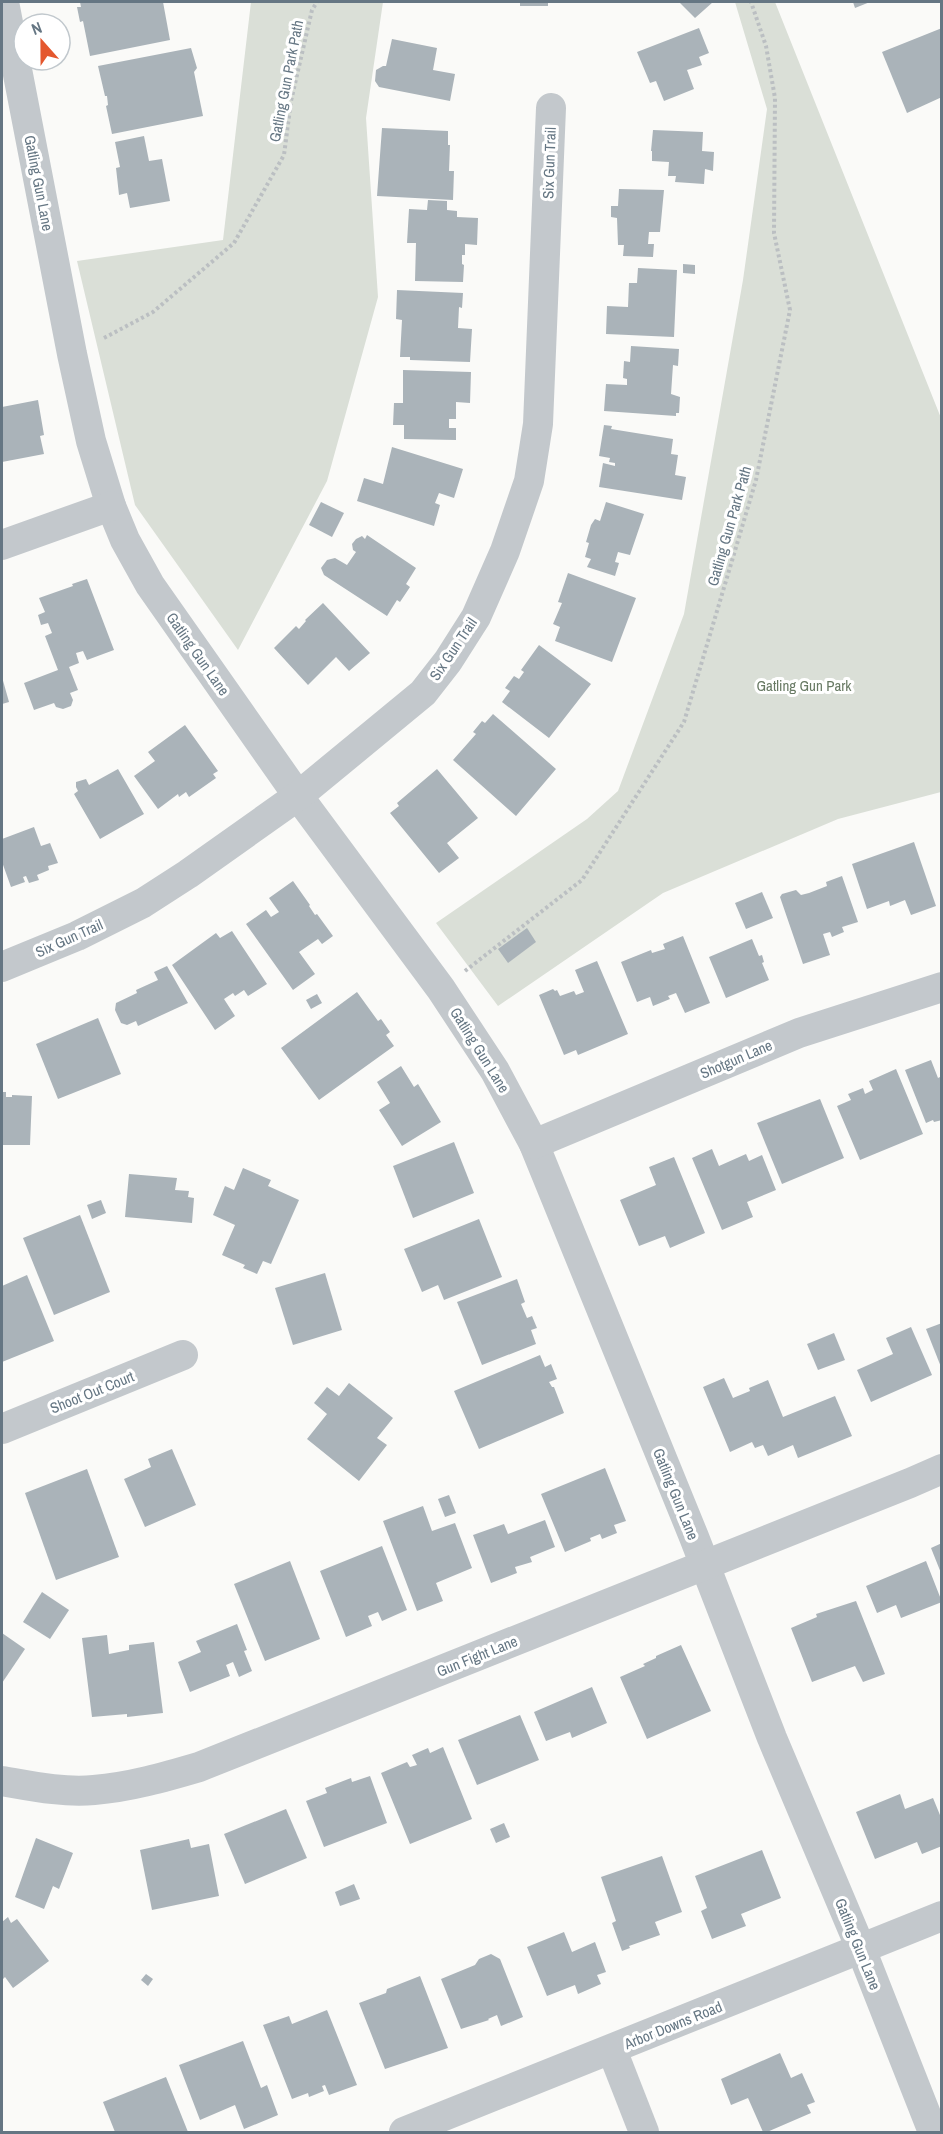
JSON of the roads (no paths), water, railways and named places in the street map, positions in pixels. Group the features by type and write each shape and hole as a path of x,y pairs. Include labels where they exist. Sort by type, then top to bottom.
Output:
{"street":[{"name":"Gatling Gun Lane","path":"4,2 91,441 111,506 125,540 150,585 298,795 441,989 495,1071 534,1144 705,1564 772,1738 861,1949 933,2133"},
{"name":"Six Gun Trail","path":"2,967 77,936 143,903 188,874 298,795 423,693 448,661 476,616 505,551 529,481 538,424 551,108"},
{"path":"2,545 111,506"},
{"name":"Shotgun Lane","path":"534,1144 799,1033 942,987"},
{"name":"Shoot Out Court","path":"2,1429 183,1355"},
{"name":"Gun Fight Lane","path":"2,1781 44,1788 93,1790 153,1781 200,1767 910,1483 942,1468"},
{"name":"Arbor Downs Road","path":"405,2133 942,1916"},
{"path":"612,2050 644,2133"}],"park label":[{"name":"Gatling Gun Park","path":"804,685"}]}
